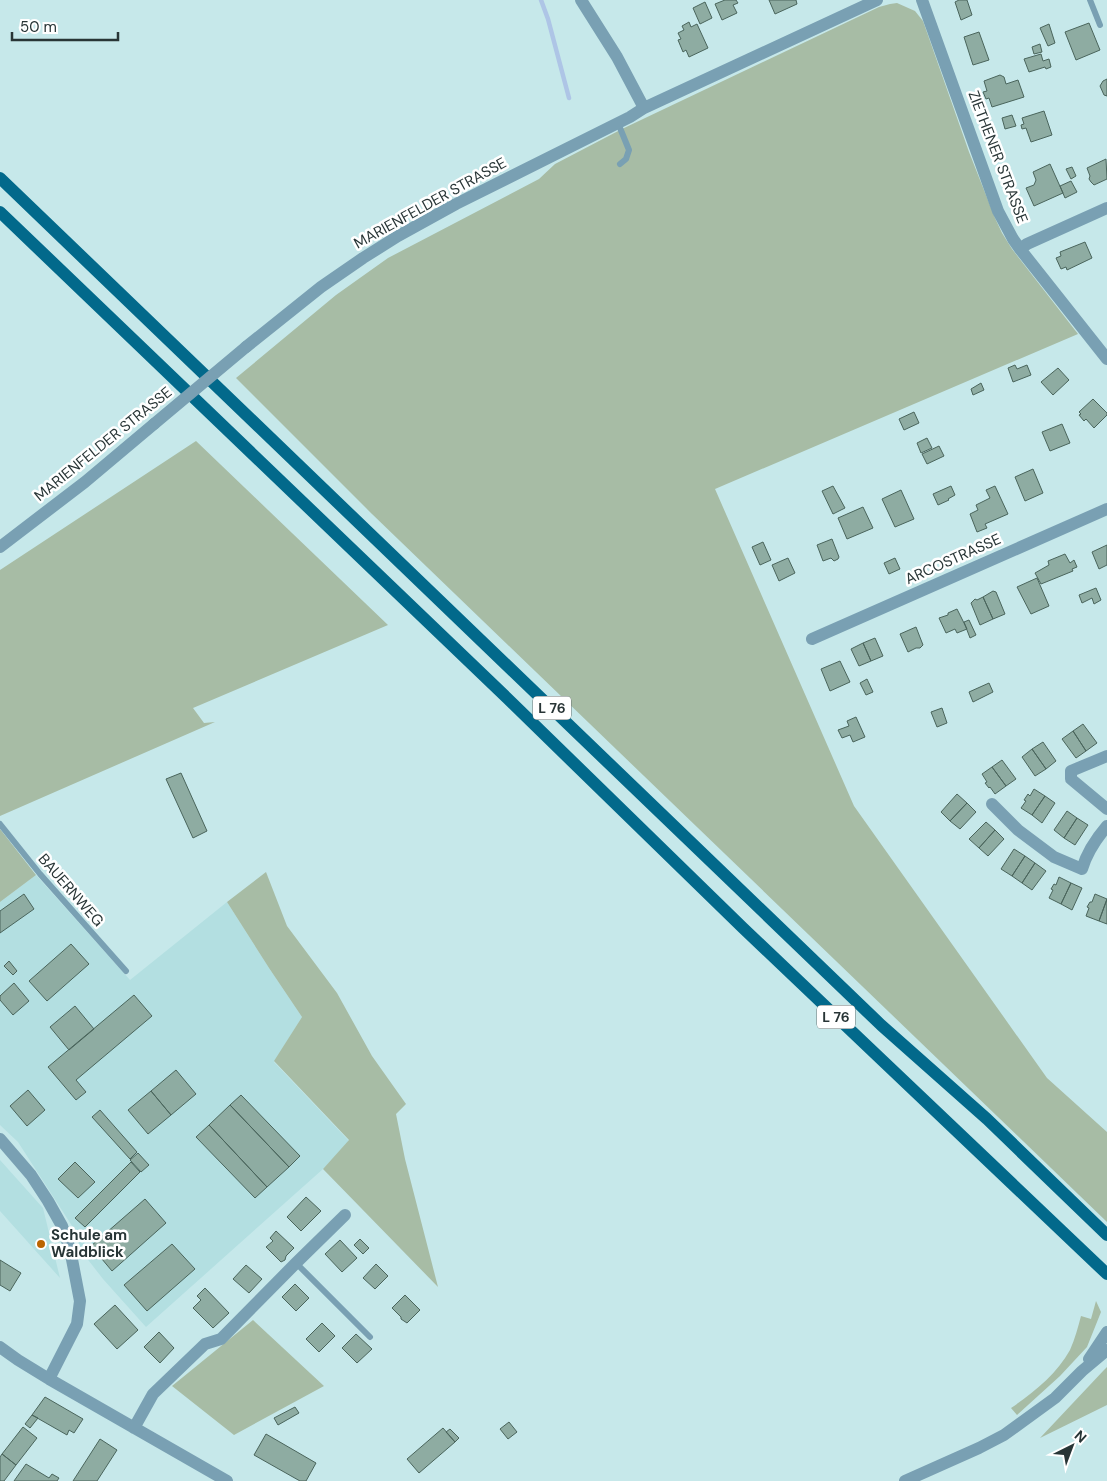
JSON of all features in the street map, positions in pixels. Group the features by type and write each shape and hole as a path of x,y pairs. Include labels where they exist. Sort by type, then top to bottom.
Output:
{"main road":[{"name":"L 76","path":"0,178 874,1018 987,1119 1107,1235"},
{"name":"L 76","path":"0,212 500,691 743,928 1107,1274"}],"street":[{"path":"581,0 618,56 644,108"},
{"name":"MARIENFELDER STRASSE","path":"0,548 71,493 321,287 384,244 456,204 618,123 644,108 877,0"},
{"name":"ZIETHENER STRASSE","path":"922,0 998,212 1005,226 1020,249 1107,359"},
{"path":"1020,249 1027,244 1107,208"},
{"name":"ARCOSTRASSE","path":"812,639 1107,509"},
{"path":"1107,756 1071,771 1072,779 1107,809"},
{"path":"992,804 1018,830 1054,857 1082,869 1086,855 1094,841 1107,826"},
{"path":"0,1139 31,1175 48,1201 62,1226 70,1249 80,1301 77,1324 49,1379"},
{"path":"134,1428 153,1394 205,1344 221,1339 345,1215"},
{"path":"1082,1372 1107,1332"},
{"path":"0,1347 49,1379 227,1481"},
{"path":"905,1481 1004,1435 1055,1398 1107,1350"}],"lane":[{"path":"1090,0 1100,24"},
{"path":"618,123 629,150 626,159 620,164"},
{"name":"BAUERNWEG","path":"0,824 40,874 126,971"},
{"path":"296,1263 370,1337"}],"shaded area":[{"path":"36,875 130,980 227,902 302,1017 274,1062 349,1141 323,1169 146,1327 103,1279 82,1252 74,1229 18,1142 0,1125 0,902"},
{"name":"Schule am Waldblick","path":"0,1160 43,1208 60,1278 0,1211"}],"green space":[{"path":"897,3 915,11 923,21 969,152 1002,233 1012,249 1078,334 715,489 854,806 1047,1078 1107,1132 1107,1222 372,514 236,378 336,295 388,258 539,179 555,164 622,129 879,7"},
{"path":"196,441 388,625 193,708 204,723 215,722 0,816 0,570"},
{"path":"0,829 36,875 0,902"},
{"path":"266,872 287,926 337,993 372,1056 406,1104 396,1114 405,1159 438,1287 323,1169 349,1140 274,1061 302,1017 227,902"},
{"path":"1096,1301 1101,1312 1087,1347 1060,1376 1017,1415 1011,1408 1036,1389 1065,1359 1075,1337 1081,1316 1091,1319"},
{"path":"253,1320 324,1386 234,1435 172,1386"},
{"path":"1107,1367 1107,1405 1040,1438 1104,1370"}],"building":[{"path":"725,0 736,0 738,3 733,5 737,13 722,20 715,4"},
{"path":"769,0 796,0 797,4 775,14"},
{"path":"967,0 972,15 961,20 955,2"},
{"path":"705,2 712,18 700,24 693,8"},
{"path":"689,22 691,27 697,24 708,48 689,57 686,50 683,52 678,40 681,39 678,33 684,30 682,26"},
{"path":"1089,23 1100,50 1076,60 1065,32"},
{"path":"1049,24 1055,43 1048,46 1040,28"},
{"path":"979,32 989,60 973,65 964,37"},
{"path":"1040,44 1042,52 1034,54 1032,47"},
{"path":"1041,54 1043,61 1049,59 1051,67 1029,72 1024,59"},
{"path":"1000,75 1004,77 1006,84 1018,80 1024,97 992,107 989,98 986,99 983,92 987,91 984,81"},
{"path":"1107,79 1107,96 1104,95 1100,86"},
{"path":"1044,111 1052,135 1031,142 1026,128 1022,129 1021,125 1024,124 1022,118"},
{"path":"1012,115 1016,126 1005,129 1002,118"},
{"path":"1106,159 1107,179 1094,185 1089,179 1090,176 1087,168"},
{"path":"1050,164 1063,193 1034,206 1026,188 1034,185 1036,180 1033,172"},
{"path":"1072,167 1076,176 1071,179 1066,169"},
{"path":"1071,181 1077,192 1065,198 1060,186"},
{"path":"1085,242 1092,258 1067,270 1066,267 1061,269 1056,258 1061,256 1060,252"},
{"path":"1015,365 1017,369 1027,365 1031,375 1013,382 1008,368"},
{"path":"1058,368 1069,380 1053,395 1041,382"},
{"path":"981,383 984,390 973,395 971,389"},
{"path":"1093,399 1107,413 1094,428 1086,419 1084,421 1079,415 1081,414 1079,412"},
{"path":"914,412 919,423 904,430 899,419"},
{"path":"1062,424 1070,443 1050,451 1042,432"},
{"path":"927,438 932,448 921,453 917,443"},
{"path":"939,446 944,456 927,464 922,454"},
{"path":"1033,469 1043,493 1025,501 1015,477"},
{"path":"833,486 845,508 833,514 822,491"},
{"path":"951,486 955,495 938,505 933,494"},
{"path":"995,486 1008,514 985,524 987,528 977,532 970,514 978,510 976,505 990,498 986,490"},
{"path":"901,490 914,519 895,527 882,499"},
{"path":"863,507 873,528 847,539 838,518"},
{"path":"832,539 839,557 834,561 831,558 823,561 817,545"},
{"path":"763,542 771,560 760,565 752,547"},
{"path":"1107,545 1107,565 1099,569 1092,552"},
{"path":"1065,554 1070,563 1074,560 1077,567 1072,569 1073,571 1041,584 1035,573 1049,565 1048,561"},
{"path":"788,558 795,573 779,581 772,565"},
{"path":"895,558 900,569 889,574 884,563"},
{"path":"1037,578 1049,606 1031,614 1017,587"},
{"path":"1096,588 1101,600 1094,604 1092,598 1082,603 1079,595"},
{"path":"993,591 996,592 1005,614 993,619 983,597"},
{"path":"983,597 993,619 980,625 971,603 975,599"},
{"path":"957,609 967,629 957,633 955,629 946,633 939,618"},
{"path":"969,620 976,635 970,638 964,622"},
{"path":"916,627 923,645 908,652 900,634"},
{"path":"875,638 883,656 871,661 863,643"},
{"path":"863,643 871,661 859,666 851,649"},
{"path":"840,661 850,682 830,691 821,669"},
{"path":"867,679 873,692 866,695 860,683"},
{"path":"989,683 993,692 973,702 969,692"},
{"path":"942,708 947,723 937,727 931,712"},
{"path":"856,717 865,737 853,742 850,735 842,738 838,730 849,726 847,721"},
{"path":"1083,724 1097,743 1086,751 1073,731"},
{"path":"1073,731 1086,751 1076,758 1062,739"},
{"path":"1043,742 1056,761 1046,769 1032,749"},
{"path":"1032,749 1046,769 1035,776 1022,757"},
{"path":"1002,760 1016,779 1006,786 992,767"},
{"path":"992,767 1006,786 995,794 985,783 987,782 982,774"},
{"path":"181,773 207,831 193,838 166,779"},
{"path":"1034,789 1045,796 1032,815 1021,808 1028,794 1030,796"},
{"path":"957,794 967,803 950,821 941,812"},
{"path":"1045,796 1055,803 1042,823 1032,815"},
{"path":"967,803 976,812 960,829 950,821"},
{"path":"1067,811 1077,818 1064,838 1054,830"},
{"path":"1077,818 1088,825 1075,845 1064,838"},
{"path":"986,822 995,830 979,848 969,839"},
{"path":"995,830 1004,839 988,856 979,848"},
{"path":"1014,849 1025,856 1012,876 1001,869"},
{"path":"1025,856 1035,863 1022,883 1012,876"},
{"path":"1035,863 1046,871 1032,890 1022,883"},
{"path":"1059,877 1071,883 1061,904 1049,898 1053,890 1051,889 1054,884 1056,885"},
{"path":"1071,883 1082,888 1072,910 1061,904"},
{"path":"24,894 34,909 0,933 0,911"},
{"path":"1095,894 1107,899 1099,921 1086,916 1089,908 1087,907 1092,902"},
{"path":"1107,899 1107,924 1099,921"},
{"path":"71,944 89,964 47,1001 29,981"},
{"path":"9,961 17,971 13,975 4,966"},
{"path":"14,983 29,1001 13,1015 0,1000 0,996"},
{"path":"134,995 152,1016 76,1080 86,1092 76,1100 48,1067"},
{"path":"75,1006 94,1029 69,1050 50,1027"},
{"path":"176,1070 196,1094 171,1115 151,1091"},
{"path":"28,1090 45,1110 27,1126 10,1106"},
{"path":"151,1091 171,1115 148,1134 128,1110"},
{"path":"241,1095 300,1156 289,1167 230,1105"},
{"path":"230,1105 289,1167 267,1187 209,1125"},
{"path":"100,1110 137,1152 130,1159 92,1117"},
{"path":"209,1125 267,1187 255,1198 196,1137"},
{"path":"138,1153 149,1165 141,1172 130,1160"},
{"path":"75,1162 95,1182 78,1198 58,1179"},
{"path":"131,1162 140,1172 85,1227 75,1218"},
{"path":"306,1197 321,1211 301,1231 287,1217"},
{"path":"145,1199 166,1223 112,1271 91,1246"},
{"path":"276,1231 294,1248 286,1256 285,1260 281,1262 266,1247 273,1241 270,1238"},
{"path":"360,1239 369,1248 363,1254 354,1245"},
{"path":"340,1240 357,1258 342,1272 325,1254"},
{"path":"172,1244 195,1269 147,1311 124,1285"},
{"path":"0,1260 21,1273 10,1291 0,1285"},
{"path":"376,1264 388,1276 375,1289 363,1278"},
{"path":"246,1265 262,1279 249,1293 233,1279"},
{"path":"295,1284 309,1298 296,1311 282,1297"},
{"path":"205,1288 229,1313 213,1328 193,1308 201,1300 197,1296"},
{"path":"405,1295 420,1310 407,1323 392,1308"},
{"path":"115,1305 138,1330 117,1349 94,1324"},
{"path":"322,1323 335,1336 319,1352 306,1339"},
{"path":"159,1332 174,1348 160,1363 144,1347"},
{"path":"356,1334 372,1349 357,1363 342,1348"},
{"path":"45,1397 83,1419 74,1433 69,1430 67,1435 32,1415"},
{"path":"295,1407 299,1413 278,1425 274,1418"},
{"path":"32,1415 38,1418 30,1428 25,1424"},
{"path":"509,1422 517,1432 508,1439 500,1429"},
{"path":"23,1427 37,1438 16,1465 2,1454"},
{"path":"443,1428 455,1442 419,1473 407,1459"},
{"path":"450,1429 459,1438 455,1442 446,1432"},
{"path":"266,1434 316,1463 306,1481 300,1481 254,1455"},
{"path":"100,1439 117,1450 97,1481 73,1481"},
{"path":"2,1454 16,1465 4,1481 0,1481 0,1457"},
{"path":"26,1464 49,1478 52,1474 59,1478 57,1481 14,1481"}],"waterway":[{"path":"541,0 548,19 569,98"}],"place":[{"name":"Schule am Waldblick","path":"41,1244"}]}
